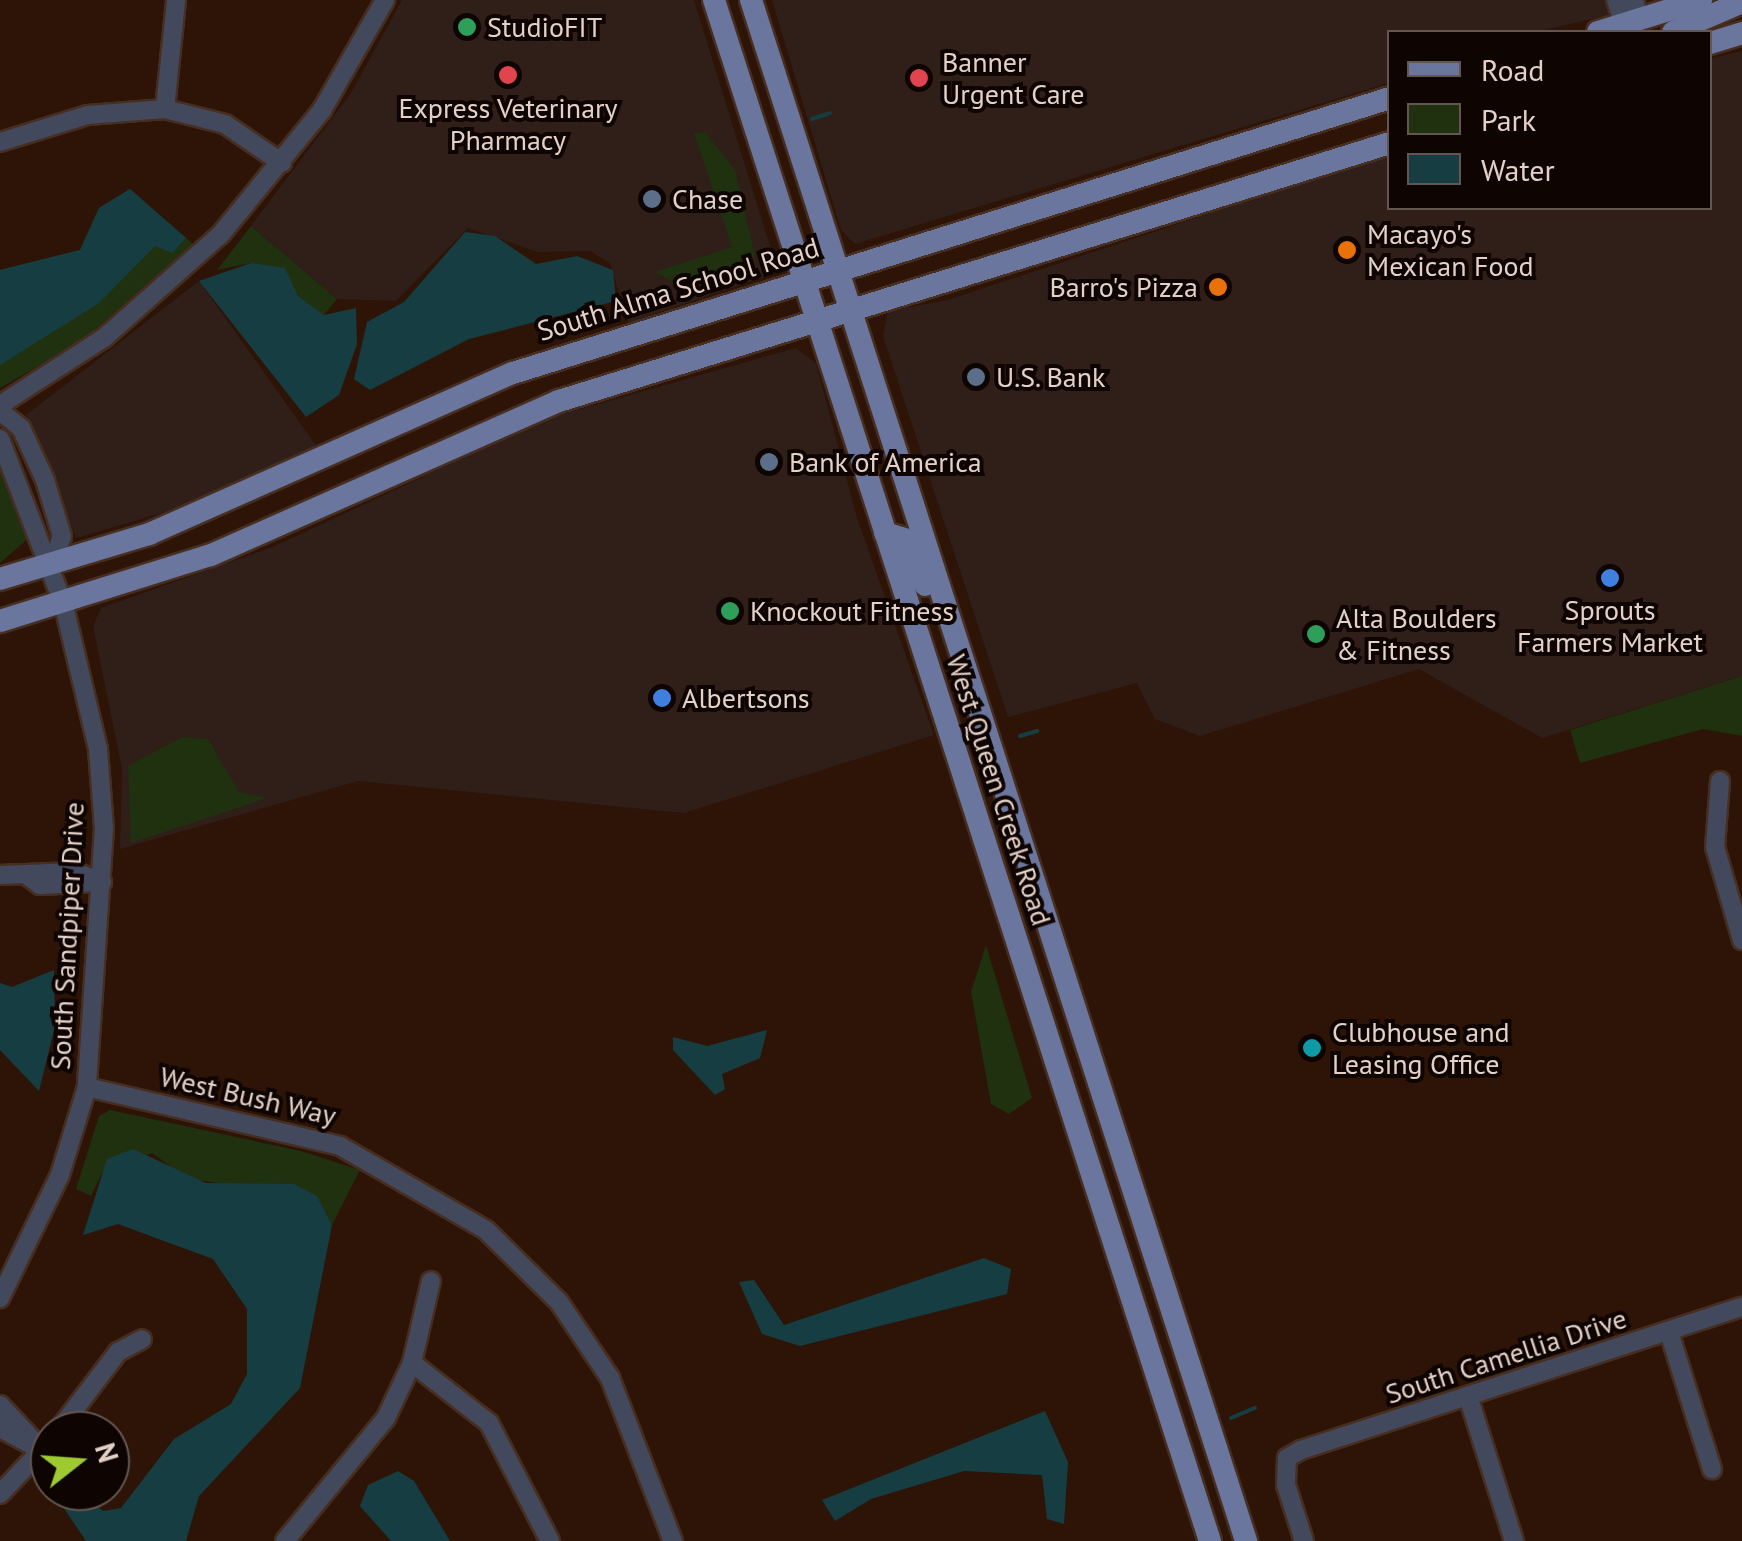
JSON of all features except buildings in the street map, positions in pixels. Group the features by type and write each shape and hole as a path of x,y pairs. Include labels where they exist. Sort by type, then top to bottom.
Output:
{"main road":[{"name":"West Queen Creek Road","path":"714,0 1210,1541"},
{"name":"West Queen Creek Road","path":"751,0 1246,1541"},
{"path":"1602,30 1632,15 1701,0"},
{"path":"1678,30 1742,2"},
{"path":"1712,42 1742,33"},
{"name":"South Alma School Road","path":"0,579 183,520 512,373 1387,99"},
{"path":"0,622 64,606 210,555 529,412 1387,143"},
{"path":"885,532 908,540 965,664"}],"street":[{"path":"165,108 176,0"},
{"path":"0,408 170,284 282,163 385,0"},
{"path":"1616,0 1632,15"},
{"path":"2,144 88,115 165,108 225,124 282,163"},
{"name":"South Sandpiper Drive","path":"0,408 21,428 45,480 62,536 52,565"},
{"name":"South Sandpiper Drive","path":"0,439 52,565 98,749 102,882 86,1087 60,1175 0,1298"},
{"path":"1720,782 1715,847 1742,940"},
{"path":"0,875 75,872 102,882"},
{"name":"West Bush Way","path":"86,1087 340,1146 486,1230 559,1302 610,1378 672,1541"},
{"path":"285,1541 353,1464 412,1363 431,1281"},
{"name":"South Camellia Drive","path":"1304,1541 1287,1458 1742,1307"},
{"path":"1670,1332 1712,1469"},
{"path":"73,1411 118,1352 142,1339"},
{"path":"412,1363 489,1423 550,1541"},
{"path":"1468,1396 1514,1541"},
{"path":"0,1405 30,1432"},
{"path":"0,1428 30,1440"},
{"path":"0,1494 30,1463"}],"shaded area":[{"path":"402,0 694,0 778,272 628,323 610,263 590,251 538,252 468,228 396,301 337,299 251,226 351,93"},
{"path":"772,0 1628,0 1631,10 1544,30 1387,30 1387,84 855,244 841,230"},
{"path":"1742,51 1742,676 1542,738 1419,669 1200,736 1155,719 1137,683 1008,717 883,336 888,311 948,300 1387,155 1387,210 1712,210 1712,58"},
{"path":"199,281 317,447 210,499 76,538 26,415"},
{"path":"796,348 816,363 857,518 934,735 684,813 358,781 120,849 122,769 93,626 101,608 275,546 548,418"}],"green space":[{"path":"705,132 735,170 755,256 742,269 681,286 655,272 732,247 694,133"},
{"path":"130,189 193,244 81,342 0,388 0,270 80,250 99,208"},
{"path":"251,226 337,299 324,315 251,263 217,270"},
{"path":"0,468 29,538 0,563"},
{"path":"1742,676 1742,736 1703,729 1580,763 1570,730"},
{"path":"182,737 208,739 239,792 267,798 131,843 128,766"},
{"path":"986,945 1032,1098 1009,1114 991,1104 971,992"},
{"path":"110,1110 301,1151 360,1170 332,1225 317,1196 188,1179 152,1153 102,1173 91,1196 76,1189 99,1116"}],"water":[{"path":"130,189 186,238 172,253 155,246 99,303 0,365 0,270 80,250 99,208"},
{"path":"465,232 495,236 536,264 577,256 613,270 616,301 469,339 370,390 354,379 367,322 404,302"},
{"path":"251,263 285,268 298,296 324,315 356,308 357,344 339,395 306,417 199,281"},
{"path":"54,970 55,1026 39,1091 0,1050 0,983 12,987"},
{"path":"767,1030 760,1058 722,1074 725,1089 715,1095 673,1050 673,1037 707,1046"},
{"path":"133,1149 206,1183 294,1184 317,1196 332,1225 300,1388 199,1496 186,1541 86,1541 66,1511 130,1511 130,1496 174,1439 231,1404 247,1374 247,1309 213,1259 118,1224 83,1235 107,1159"},
{"path":"984,1258 1011,1269 1007,1294 800,1346 762,1334 739,1282 754,1280 784,1325"},
{"path":"1045,1411 1068,1462 1064,1524 1047,1519 1042,1475 964,1471 871,1499 835,1521 822,1500"},
{"path":"398,1471 414,1481 450,1541 391,1541 360,1506 368,1485"}],"waterway":[{"path":"812,119 830,113"},
{"path":"1020,736 1037,731"},
{"path":"1231,1418 1255,1408"}],"place":[{"name":"StudioFIT","path":"467,27"},
{"name":"Express Veterinary Pharmacy","path":"508,75"},
{"name":"Banner Urgent Care","path":"919,78"},
{"name":"Chase","path":"652,199"},
{"name":"Macayo's Mexican Food","path":"1347,250"},
{"name":"Barro's Pizza","path":"1218,287"},
{"name":"U.S. Bank","path":"976,377"},
{"name":"Bank of America","path":"769,462"},
{"name":"Sprouts Farmers Market","path":"1610,578"},
{"name":"Knockout Fitness","path":"730,611"},
{"name":"Alta Boulders & Fitness","path":"1316,634"},
{"name":"Albertsons","path":"662,698"},
{"name":"Clubhouse and Leasing Office","path":"1312,1048"}]}
